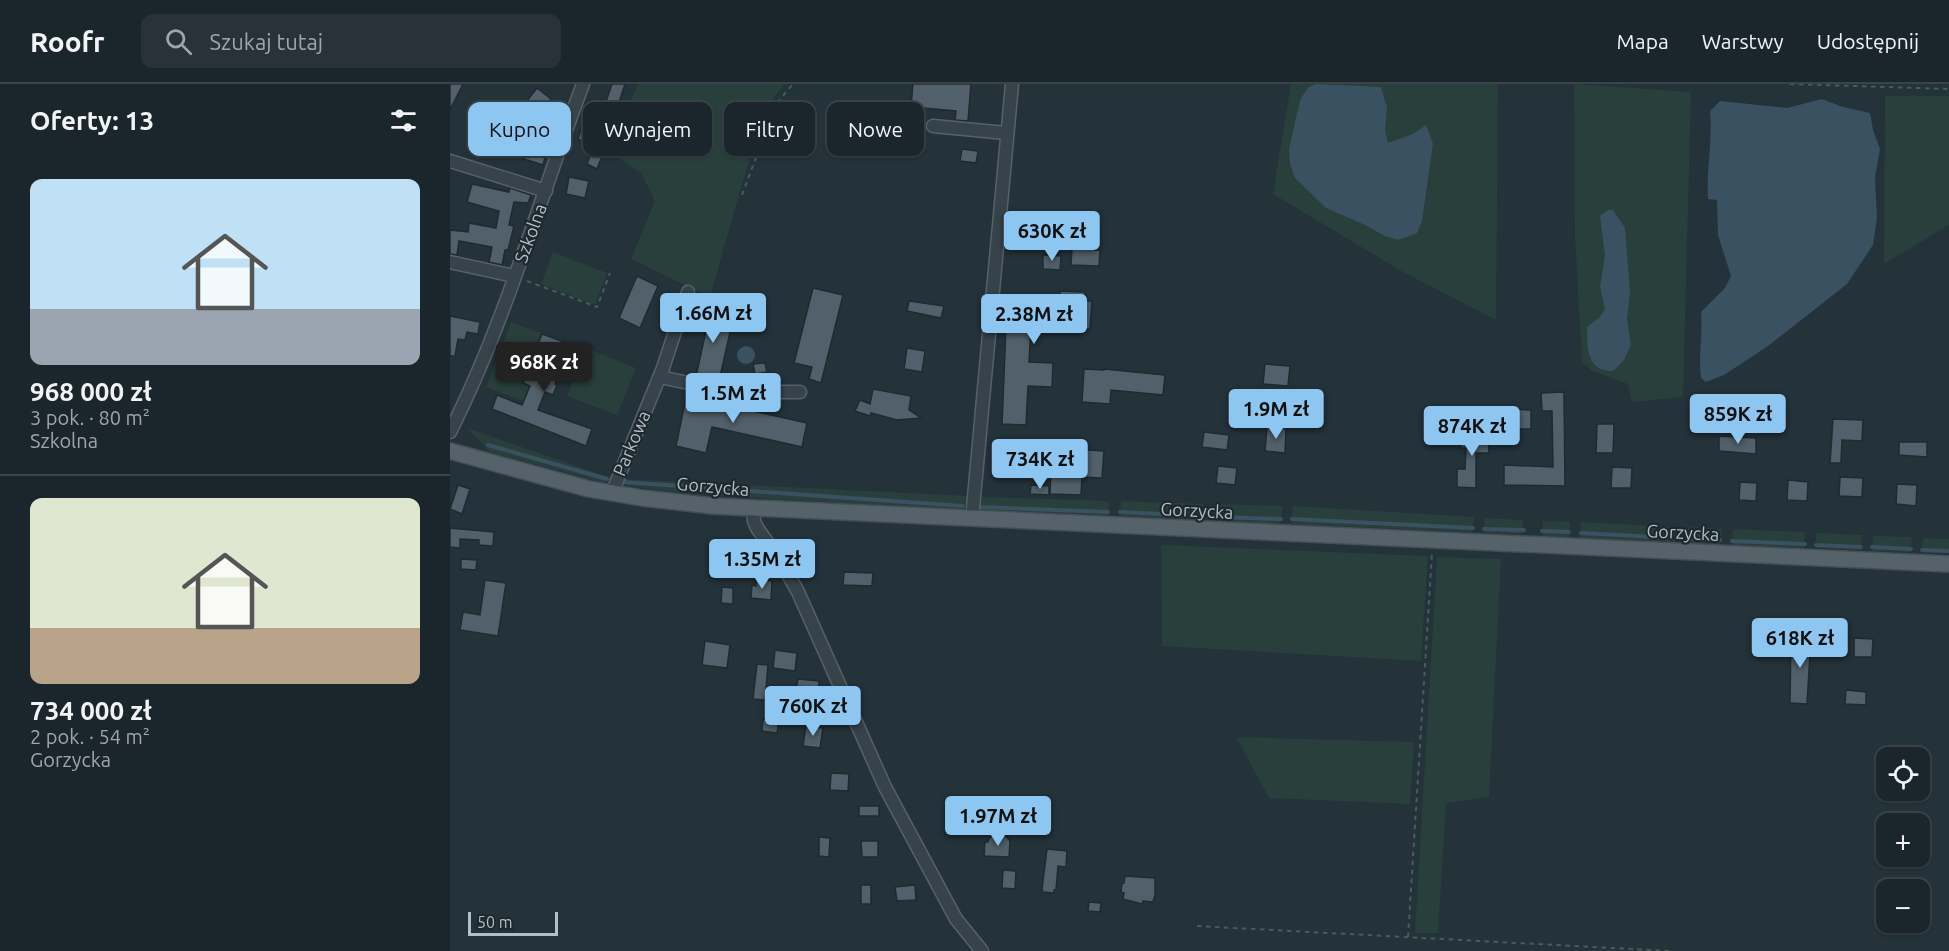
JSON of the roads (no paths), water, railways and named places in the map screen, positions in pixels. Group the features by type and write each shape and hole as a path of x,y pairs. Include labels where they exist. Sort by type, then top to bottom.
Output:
{"main road":[{"name":"Gorzycka","path":"450,451 554,481 612,493 681,503 753,509 1949,564"}],"street":[{"name":"Szkolna","path":"450,432 475,381 519,278 583,84"},
{"path":"972,519 1012,84"},
{"path":"933,126 1006,133"},
{"name":"Szkolna","path":"450,161 546,191"},
{"name":"Szkolna","path":"450,262 519,278"},
{"name":"Parkowa","path":"612,493 660,377 688,292"},
{"path":"660,377 731,392 800,392"},
{"path":"753,509 757,528 780,560 798,592 885,788 956,919 982,951"}],"water":[{"path":"1316,84 1381,87 1387,108 1385,130 1388,143 1413,134 1426,125 1433,144 1422,221 1417,233 1398,240 1385,236 1326,208 1295,178 1290,164 1289,149 1297,113 1301,98 1309,87"},
{"path":"1822,99 1870,113 1880,149 1875,177 1877,218 1873,245 1847,284 1768,346 1724,375 1706,382 1701,378 1700,370 1701,312 1725,288 1731,276 1718,235 1717,200 1708,199 1710,111 1720,101 1787,108"},
{"path":"1608,210 1613,210 1625,228 1630,292 1627,319 1631,345 1624,360 1613,371 1597,367 1593,362 1588,350 1587,327 1600,317 1605,309 1600,286 1605,256 1600,216"},
{"path":"746,346 752,349 755,355 752,361 746,364 740,361 737,355 740,349"}],"waterway":[{"path":"488,445 607,479"},
{"path":"623,482 963,506"},
{"path":"981,507 1108,512"},
{"path":"1120,512 1202,516"},
{"path":"1214,517 1281,519"},
{"path":"1292,519 1473,528"},
{"path":"1484,529 1524,530"},
{"path":"1542,531 1569,532"},
{"path":"1581,533 1675,538"},
{"path":"1686,538 1720,540"},
{"path":"1732,541 1805,544"},
{"path":"1816,545 1861,547"},
{"path":"1872,547 1911,549"},
{"path":"1922,550 1949,551"}]}
